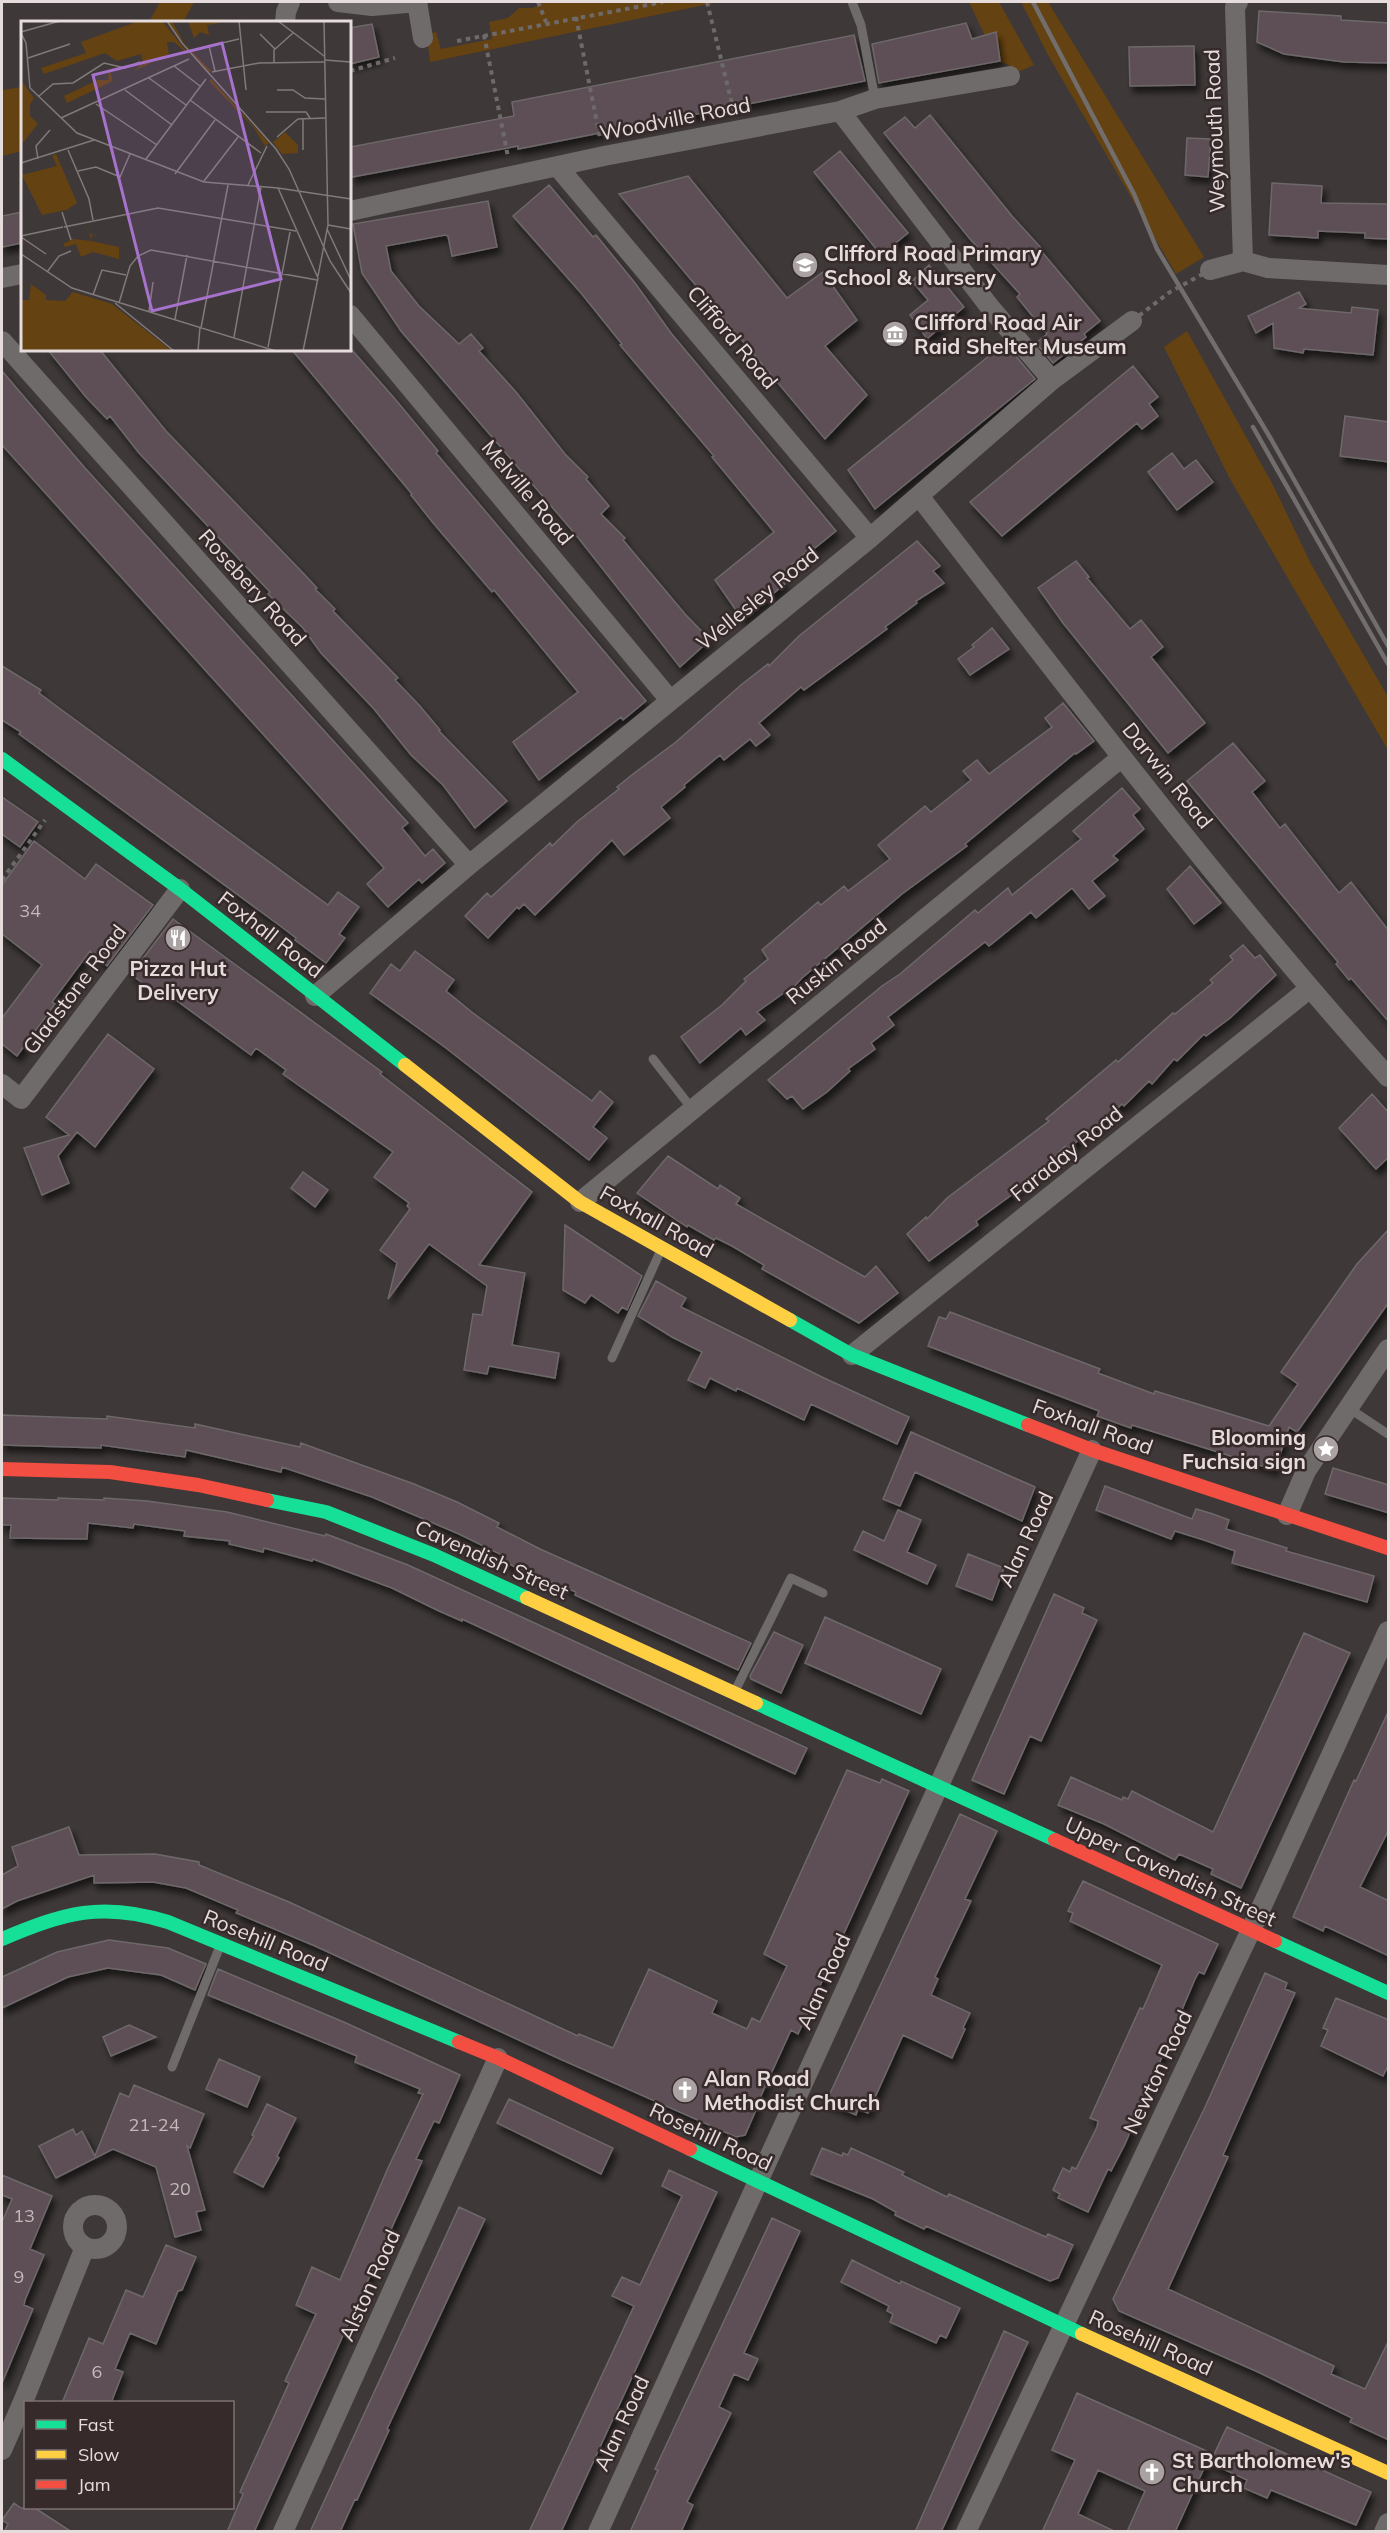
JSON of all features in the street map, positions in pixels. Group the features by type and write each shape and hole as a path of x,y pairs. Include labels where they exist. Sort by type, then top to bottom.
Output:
{"street":[{"path":"285,21 290,2"},
{"path":"338,2 372,6 418,2 423,38"},
{"name":"Weymouth Road","path":"1238,2 1235,7 1243,261"},
{"name":"Woodville Road","path":"351,211 604,156 840,111 875,99 1010,76"},
{"path":"840,111 989,306 1052,380"},
{"name":"Clifford Road","path":"558,167 870,538"},
{"path":"1210,270 1243,261 1268,268 1389,274"},
{"path":"2,278 21,274"},
{"name":"Melville Road","path":"351,316 670,700"},
{"name":"Wellesley Road","path":"315,996 469,865 870,538 1052,380 1132,321"},
{"name":"Rosebery Road","path":"2,341 469,865"},
{"name":"Darwin Road","path":"919,496 1122,757 1309,989 1389,1077"},
{"name":"Ruskin Road","path":"580,1202 1122,757"},
{"name":"Foxhall Road","path":"2,759 180,888 580,1202 852,1355 1092,1450 1389,1548"},
{"name":"Gladstone Road","path":"2,1084 21,1099 180,888"},
{"name":"Faraday Road","path":"852,1355 1309,989"},
{"path":"1287,1515 1297,1487 1306,1471 1347,1407 1389,1349"},
{"name":"Alan Road","path":"598,2532 936,1787 1092,1450"},
{"name":"Cavendish Street","path":"2,1469 110,1472 198,1485 326,1512 434,1555 936,1787"},
{"name":"Newton Road","path":"966,2532 1251,1930 1389,1631"},
{"name":"Upper Cavendish Street","path":"936,1787 1389,1993"},
{"name":"Rosehill Road","path":"2,1939 50,1918 103,1909 143,1912 498,2058 1064,2326 1389,2473"},
{"name":"Alston Road","path":"283,2532 498,2058"},
{"path":"24,2401 85,2247"},
{"path":"2,2450 24,2401"},
{"path":"1384,2532 1389,2523"}],"lane":[{"path":"852,2 861,25 875,99"},
{"path":"653,1059 693,1110"},
{"path":"612,1358 662,1248"},
{"path":"1347,1407 1389,1434"},
{"path":"734,1694 791,1578 823,1593"},
{"path":"172,2067 221,1944"}],"path":[{"path":"538,2 546,22"},
{"path":"457,41 546,22 663,2"},
{"path":"707,2 738,130"},
{"path":"576,17 604,156"},
{"path":"484,35 512,176"},
{"path":"351,71 395,58"},
{"path":"1132,321 1170,292 1210,270"},
{"path":"2,880 60,799"}],"shaded area":[{"path":"160,2 194,2 184,21 150,21"},
{"path":"540,2 719,2 430,62 427,34 436,32 441,49 492,39 489,22 508,18 519,8 533,8"},
{"path":"969,2 999,2 1034,65 1018,72 1007,64 997,61"},
{"path":"1021,2 1048,2 1204,257 1176,274 1048,55"},
{"path":"21,87 21,151 2,156 2,90"},
{"path":"1187,331 1273,485 1311,564 1388,697 1388,750 1230,479 1164,347"}],"building":[{"path":"1259,11 1341,16 1341,20 1389,23 1389,63 1344,62 1284,54 1257,42"},
{"path":"966,23 972,39 996,32 1000,61 879,83 872,44"},
{"path":"372,24 379,57 351,64 351,28"},
{"path":"854,35 865,81 518,149 518,146 352,177 351,147 514,116 512,102"},
{"path":"1194,46 1195,85 1130,86 1129,47"},
{"path":"930,115 1100,321 1084,334 1086,337 1053,363 1036,343 1047,334 1017,297 1020,294 970,239 884,133 905,117 915,128"},
{"path":"1187,138 1211,139 1208,177 1185,175"},
{"path":"840,151 908,233 881,255 814,172"},
{"path":"688,176 787,298 823,272 857,320 825,346 867,395 825,439 619,194"},
{"path":"1272,183 1322,186 1321,203 1389,204 1389,239 1365,238 1365,233 1318,231 1318,238 1269,235"},
{"path":"549,185 593,237 596,235 671,333 836,531 815,548 813,546 778,576 785,584 742,619 715,580 774,532 712,457 714,456 620,345 622,344 581,293 513,216"},
{"path":"488,201 497,247 452,256 448,236 445,235 386,246 391,271 419,306 459,344 471,334 483,348 479,351 516,392 565,454 588,477 586,479 609,506 601,514 625,538 623,540 710,640 680,667 576,535 401,331 362,273 353,224"},
{"path":"21,212 21,243 2,247 2,216"},
{"path":"929,265 964,307 927,339 910,315 928,300 912,281"},
{"path":"1299,292 1306,304 1299,308 1351,313 1352,307 1378,310 1373,355 1304,349 1303,353 1274,348 1273,323 1256,333 1248,316"},
{"path":"1005,343 1035,379 875,509 848,470"},
{"path":"352,350 646,701 623,720 621,717 539,780 513,742 578,692 494,590 492,592 434,524 412,494 293,351"},
{"path":"49,351 101,351 166,431 317,588 315,589 335,609 333,611 398,678 395,680 419,705 439,731 507,801 475,828 443,785 411,755 374,709 321,653 303,628 268,594 270,592 139,453 110,416 107,419"},
{"path":"1133,366 1158,397 1149,404 1158,416 1142,429 1137,423 1002,536 970,502"},
{"path":"2,371 85,468 408,823 402,828 425,856 433,849 445,863 422,883 419,879 388,907 367,884 384,868 2,445"},
{"path":"1345,416 1389,422 1389,462 1340,456"},
{"path":"1172,453 1184,469 1196,460 1213,482 1177,510 1148,472"},
{"path":"917,541 940,566 933,571 944,583 916,601 917,603 885,627 887,629 804,690 801,687 759,723 770,735 756,746 750,739 724,760 720,755 684,785 685,787 661,807 670,818 624,855 612,840 535,915 524,904 519,909 517,907 488,938 465,916 487,893 491,897 550,843 552,846 578,821 619,789 617,787 676,742 741,685 768,664 769,666 799,636"},
{"path":"1076,561 1089,577 1087,578 1130,629 1141,620 1163,647 1151,657 1205,723 1168,753 1063,623 1038,588"},
{"path":"992,628 1009,649 970,675 958,659 974,647 972,645"},
{"path":"2,666 41,690 39,693 59,708 328,905 338,892 359,907 339,934 345,938 326,963 279,925 2,720"},
{"path":"1063,703 1094,741 1075,753 965,844 967,846 902,894 802,978 789,992 788,990 757,1012 765,1020 746,1035 741,1028 700,1063 681,1037 722,1005 746,981 744,979 768,959 762,950 818,902 821,905 844,886 848,891 890,859 878,845 925,806 931,812 971,780 963,771 977,760 989,774 1052,727 1045,718"},
{"path":"1233,743 1265,781 1252,792 1280,828 1285,824 1339,893 1351,882 1389,931 1389,1022 1351,978 1349,980 1336,964 1338,962 1187,781"},
{"path":"1122,788 1140,809 1133,815 1144,829 1113,856 1118,860 1092,881 1105,896 1089,909 1072,888 1036,918 1031,912 989,946 985,942 888,1017 894,1025 871,1043 875,1049 848,1069 850,1071 827,1092 803,1109 792,1096 787,1099 768,1080 882,986 900,974 975,910 978,913 1008,888 1012,895 1081,839 1073,831"},
{"path":"2,797 38,822 20,847 2,834"},
{"path":"34,841 85,879 96,864 153,905 107,966 90,951 52,1002 55,1004 17,1056 2,1044 2,1018 42,965 2,934 2,885"},
{"path":"1190,866 1221,903 1194,924 1167,889"},
{"path":"173,919 382,1072 380,1074 532,1192 479,1265 525,1273 512,1345 559,1353 555,1378 489,1366 487,1374 464,1370 473,1314 482,1315 487,1286 429,1244 388,1299 397,1263 380,1250 410,1209 407,1206 409,1203 374,1177 393,1152 283,1074 286,1070 256,1048 251,1055 158,987 154,992 131,974"},
{"path":"1243,945 1255,958 1260,955 1276,975 1230,1018 1206,1036 1204,1034 1177,1061 1174,1059 1152,1084 1149,1081 1124,1106 1122,1104 1068,1149 1065,1146 1039,1173 1037,1170 1017,1191 976,1221 978,1225 929,1261 907,1234 926,1217 927,1219 947,1198 1049,1121 1046,1119 1116,1060 1118,1062 1173,1013 1175,1014 1213,983 1210,980 1233,960 1230,956"},
{"path":"415,951 454,980 446,991 473,1013 592,1101 600,1091 613,1102 593,1127 607,1138 589,1160 446,1048 370,993 391,964 400,971"},
{"path":"108,1034 154,1069 95,1147 77,1132 58,1156 69,1183 42,1195 24,1148 69,1135 46,1117"},
{"path":"1372,1094 1389,1113 1389,1157 1376,1169 1339,1128"},
{"path":"668,1156 718,1189 720,1185 740,1198 736,1204 865,1277 876,1266 898,1293 859,1323 762,1269 764,1265 732,1246 716,1238 714,1240 688,1225 687,1227 637,1193"},
{"path":"303,1172 328,1190 315,1207 291,1188"},
{"path":"565,1225 642,1276 627,1310 622,1307 618,1313 591,1295 585,1303 563,1290"},
{"path":"1389,1229 1389,1302 1297,1432 1289,1427 1275,1470 1097,1416 1099,1411 928,1346 939,1317 946,1319 950,1312 1100,1369 1098,1373 1154,1394 1155,1391 1269,1426 1298,1384 1281,1372 1357,1264"},
{"path":"656,1281 686,1298 681,1307 824,1378 909,1417 897,1444 811,1404 804,1420 737,1388 736,1391 710,1378 705,1388 688,1380 702,1352 638,1316"},
{"path":"2,1415 107,1419 107,1416 195,1428 195,1424 300,1447 301,1443 457,1502 499,1523 497,1527 540,1549 751,1643 738,1670 575,1595 576,1592 515,1567 500,1559 502,1555 459,1534 372,1497 282,1467 281,1472 186,1450 185,1457 101,1445 101,1448 2,1445"},
{"path":"911,1432 1035,1487 1022,1521 915,1472 900,1506 883,1499"},
{"path":"1333,1468 1389,1485 1389,1513 1325,1494"},
{"path":"1105,1486 1192,1519 1196,1509 1213,1514 1229,1520 1226,1529 1287,1548 1286,1551 1374,1576 1367,1602 1232,1563 1235,1551 1175,1531 1171,1539 1096,1510"},
{"path":"2,1498 104,1500 104,1498 147,1501 227,1512 325,1536 326,1534 408,1565 807,1748 795,1774 462,1619 462,1621 392,1588 313,1559 312,1561 264,1548 263,1552 229,1544 230,1541 184,1536 185,1531 134,1524 133,1528 88,1523 87,1539 10,1538 11,1525 2,1525"},
{"path":"898,1510 921,1520 907,1552 936,1565 927,1584 854,1550 863,1531 884,1541"},
{"path":"968,1554 1004,1568 992,1600 956,1586"},
{"path":"1054,1594 1084,1608 1082,1613 1097,1620 1041,1741 1030,1736 1004,1794 972,1780"},
{"path":"825,1617 941,1669 921,1714 805,1663"},
{"path":"774,1632 803,1645 781,1693 751,1679 750,1676"},
{"path":"1304,1633 1350,1653 1241,1888 1211,1874 1213,1869 1179,1854 1175,1860 1104,1824 1058,1805 1071,1777 1122,1800 1123,1797 1128,1799 1132,1791 1213,1832"},
{"path":"1389,1710 1389,1829 1360,1887 1389,1901 1389,1956 1325,1926 1323,1931 1293,1917 1354,1780 1356,1781"},
{"path":"847,1770 880,1783 882,1779 909,1791 798,2034 791,2030 745,2135 736,2137 315,1946 236,1913 238,1910 186,1888 153,1882 94,1883 94,1875 17,1901 2,1909 2,1875 18,1866 12,1847 69,1827 79,1855 155,1854 199,1862 199,1865 289,1902 578,2036 579,2034 613,2048 649,1969 717,2001 712,2013 747,2029 752,2018 760,2022 787,1966 764,1954"},
{"path":"960,1814 997,1831 965,1899 971,1901 935,1977 938,1979 931,1995 970,2013 963,2028 965,2029 952,2058 903,2035 868,2113 858,2109 856,2115 826,2102"},
{"path":"1083,1881 1218,1944 1204,1974 1199,1972 1195,1979 1125,2144 1111,2171 1108,2169 1088,2212 1058,2198 1060,2194 1053,2190 1063,2168 1070,2172 1072,2167 1076,2169 1097,2127 1098,2121 1090,2118 1162,1965 1070,1921 1073,1913 1068,1911"},
{"path":"109,1940 168,1948 206,1964 195,1990 161,1975 108,1968 68,1977 2,2008 2,1977 57,1952"},
{"path":"218,1969 346,2023 460,2075 439,2123 434,2121 416,2159 422,2161 254,2532 227,2532 243,2494 240,2492 289,2383 285,2381 316,2314 296,2305 312,2267 340,2280 388,2168 423,2094 418,2093 420,2089 355,2062 357,2056 208,1995"},
{"path":"1265,1973 1287,1983 1285,1989 1295,1993 1223,2155 1228,2157 1168,2289 1334,2366 1331,2374 1365,2389 1389,2340 1389,2440 1350,2422 1352,2418 1258,2372 1119,2311 1113,2299 1206,2105"},
{"path":"1336,1998 1389,2020 1389,2064 1383,2076 1321,2046 1328,2030 1323,2028"},
{"path":"129,2025 156,2037 111,2056 103,2037"},
{"path":"219,2059 260,2077 247,2107 206,2089"},
{"path":"134,2085 204,2114 190,2148 187,2146 205,2210 196,2212 201,2230 175,2237 156,2167 113,2149 56,2178 39,2146 73,2129 76,2135 82,2131 95,2156 120,2093 129,2097"},
{"path":"509,2099 613,2148 601,2174 497,2123"},
{"path":"267,2104 296,2118 277,2156 279,2158 263,2187 234,2172 254,2136 252,2135"},
{"path":"822,2148 842,2156 843,2153 848,2155 851,2148 904,2172 902,2175 947,2197 949,2194 1046,2237 1048,2234 1073,2245 1058,2278 1050,2281 926,2226 924,2229 895,2215 896,2212 873,2199 811,2174"},
{"path":"669,2170 717,2192 561,2532 529,2532 634,2306 612,2296 622,2277 640,2285 682,2196 662,2186"},
{"path":"2,2175 52,2196 30,2249 44,2255 25,2300 24,2305 33,2309 2,2383 2,2222 12,2199 2,2195"},
{"path":"459,2207 485,2219 387,2429 389,2430 357,2500 355,2499 340,2532 310,2532"},
{"path":"772,2218 800,2231 744,2353 758,2359 748,2380 734,2374 719,2407 731,2413 687,2502 693,2505 681,2532 630,2532 658,2470 655,2469"},
{"path":"166,2245 196,2257 182,2290 178,2291 156,2344 130,2333 115,2369 123,2372 112,2401 63,2401 89,2338 103,2344 126,2290 143,2297"},
{"path":"852,2260 900,2284 901,2281 960,2308 946,2338 940,2335 936,2343 890,2322 893,2314 887,2311 889,2306 841,2282"},
{"path":"1004,2331 1028,2342 941,2532 915,2532"},
{"name":"St Bartholomew's Church","path":"1077,2393 1211,2453 1175,2532 1127,2532 1145,2491 1098,2470 1078,2514 1116,2532 1042,2532 1075,2460 1052,2450"},
{"path":"1227,2427 1371,2492 1356,2525 1271,2490 1267,2498 1244,2488 1247,2480 1210,2463"},
{"path":"14,2503 24,2509 37,2509 72,2532 4,2532 8,2524 2,2520"}],"railway":[{"path":"1033,2 1134,194 1157,249 1271,439 1388,646"},
{"path":"1253,427 1388,664"}],"traffic: fast":[{"path":"2,759 180,889 405,1065"},
{"path":"790,1320 852,1355 1028,1425"},
{"path":"267,1500 326,1512 434,1555 527,1598"},
{"path":"756,1703 1055,1840"},
{"path":"2,1939 45,1922 84,1913 103,1911 144,1916 168,1922 459,2042"},
{"path":"1275,1941 1388,1993"},
{"path":"690,2149 1082,2334"}],"traffic: slow":[{"path":"405,1065 580,1202 790,1320"},
{"path":"527,1598 756,1703"},
{"path":"1082,2334 1388,2473"}],"traffic: jam":[{"path":"1028,1425 1092,1450 1388,1548"},
{"path":"2,1469 110,1472 198,1485 267,1500"},
{"path":"1055,1840 1275,1941"},
{"path":"459,2042 498,2058 690,2149"}],"place":[{"name":"Clifford Road Primary School & Nursery","path":"805,265"},
{"name":"Clifford Road Air Raid Shelter Museum","path":"895,334"},
{"name":"Pizza Hut Delivery","path":"178,938"},
{"name":"Blooming Fuchsia sign","path":"1326,1449"},
{"name":"Alan Road Methodist Church","path":"685,2090"},
{"name":"St Bartholomew's Church","path":"1152,2472"}]}
